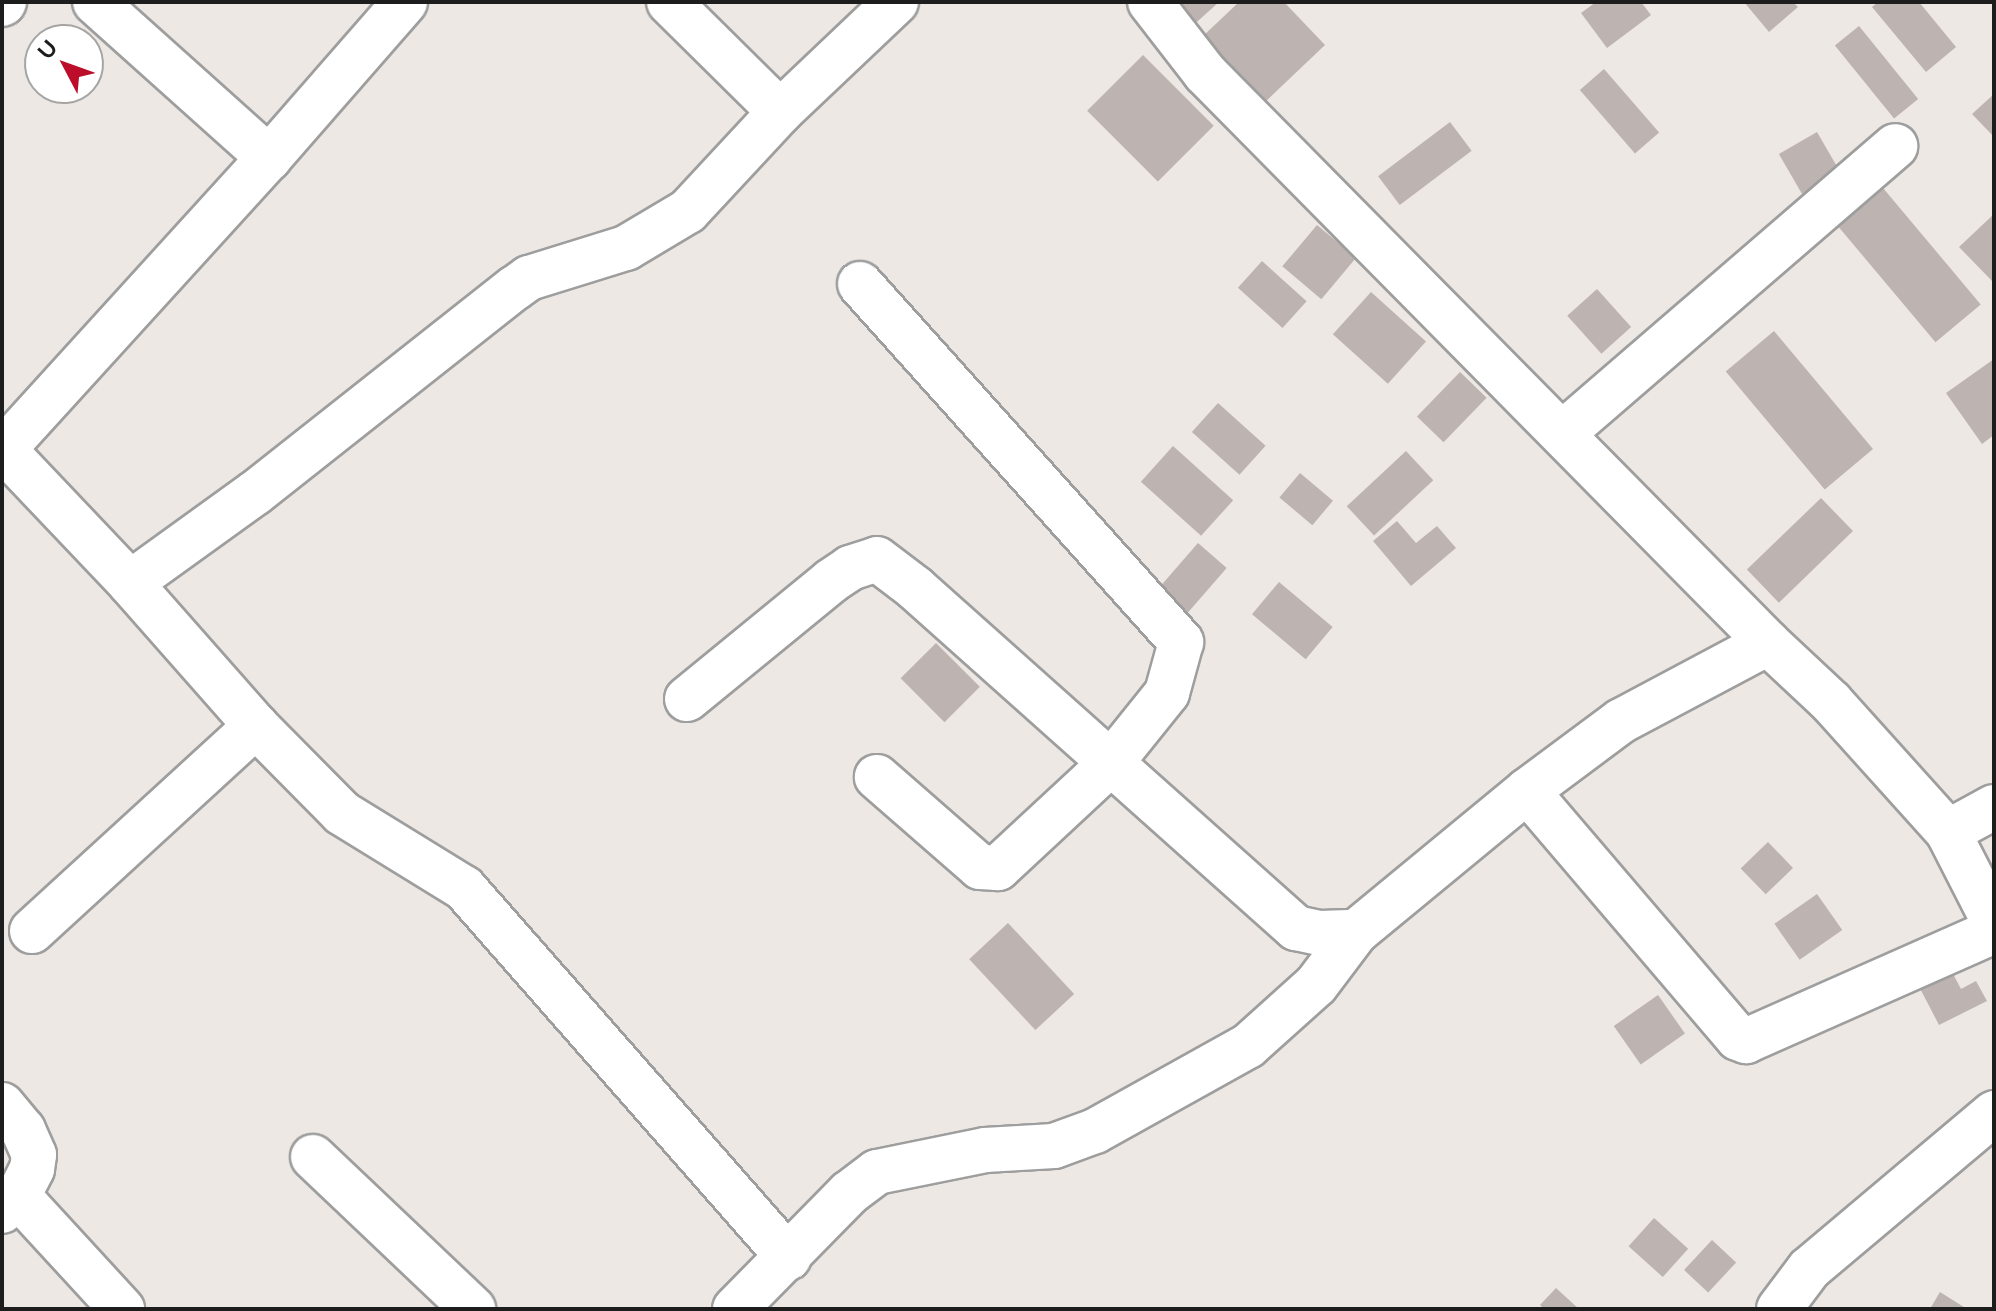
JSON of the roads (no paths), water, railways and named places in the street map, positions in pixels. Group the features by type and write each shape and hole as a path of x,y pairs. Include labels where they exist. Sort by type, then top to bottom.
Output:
{"street":[{"path":"95,2 269,158"},
{"path":"405,2 269,158 3,450 130,583 256,726 342,813 464,888 644,1088 789,1258"},
{"path":"669,2 780,112"},
{"path":"130,583 255,493 529,278 626,248 688,211 780,112 896,2"},
{"path":"1150,2 1205,73 1768,643 1831,702 1948,832 1994,922"},
{"path":"1563,433 1895,146"},
{"path":"860,284 1181,642 1167,693 1110,764 998,868 980,867 877,777"},
{"path":"687,699 831,581 850,568 877,559 906,580 1296,928 1320,933 1356,932"},
{"path":"735,1309 789,1258 849,1193 877,1172 985,1150 1054,1146 1095,1131 1248,1046 1316,985 1356,932 1527,791 1621,721 1768,643"},
{"path":"32,931 256,726"},
{"path":"1527,791 1738,1038 1746,1041 1994,931"},
{"path":"1948,832 1994,807"},
{"path":"2,1105 23,1130 34,1155 32,1169 10,1203 122,1309"},
{"path":"1779,1309 1809,1269 1986,1116 1994,1113"},
{"path":"313,1157 473,1309"}]}
